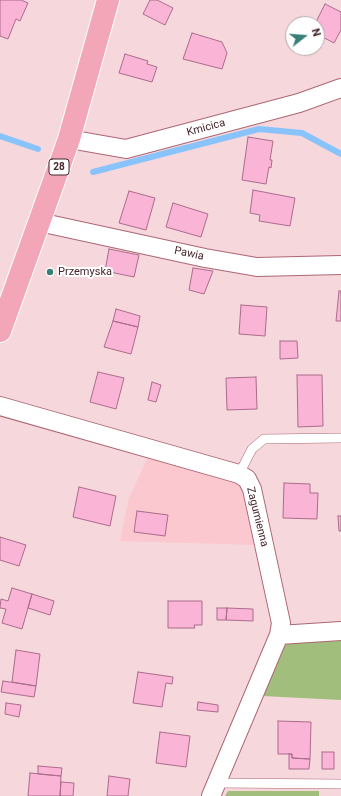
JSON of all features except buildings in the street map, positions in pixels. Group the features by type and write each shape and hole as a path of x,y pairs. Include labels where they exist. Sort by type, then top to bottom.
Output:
{"main road":[{"name":"28","path":"0,331 69,139 108,0"}],"street":[{"name":"Kmicica","path":"69,139 126,149 299,103 341,88"},
{"name":"Pawia","path":"39,222 205,258 257,267 341,265"},
{"name":"Zagumienna","path":"0,406 239,474 247,480 252,489 281,623 279,634 213,789"},
{"path":"279,634 341,631"}],"lane":[{"path":"239,474 252,449 264,439 341,438"},
{"path":"213,789 341,784"}],"shaded area":[{"path":"148,457 243,485 257,545 120,541 129,498"}],"green space":[{"path":"341,640 341,700 262,696 281,649 286,642"},
{"path":"228,791 319,791 319,796 225,796"}],"waterway":[{"path":"93,172 259,129 302,133 341,154"},
{"path":"0,136 38,149"}],"place":[{"name":"Przemyska","path":"50,272"}]}
